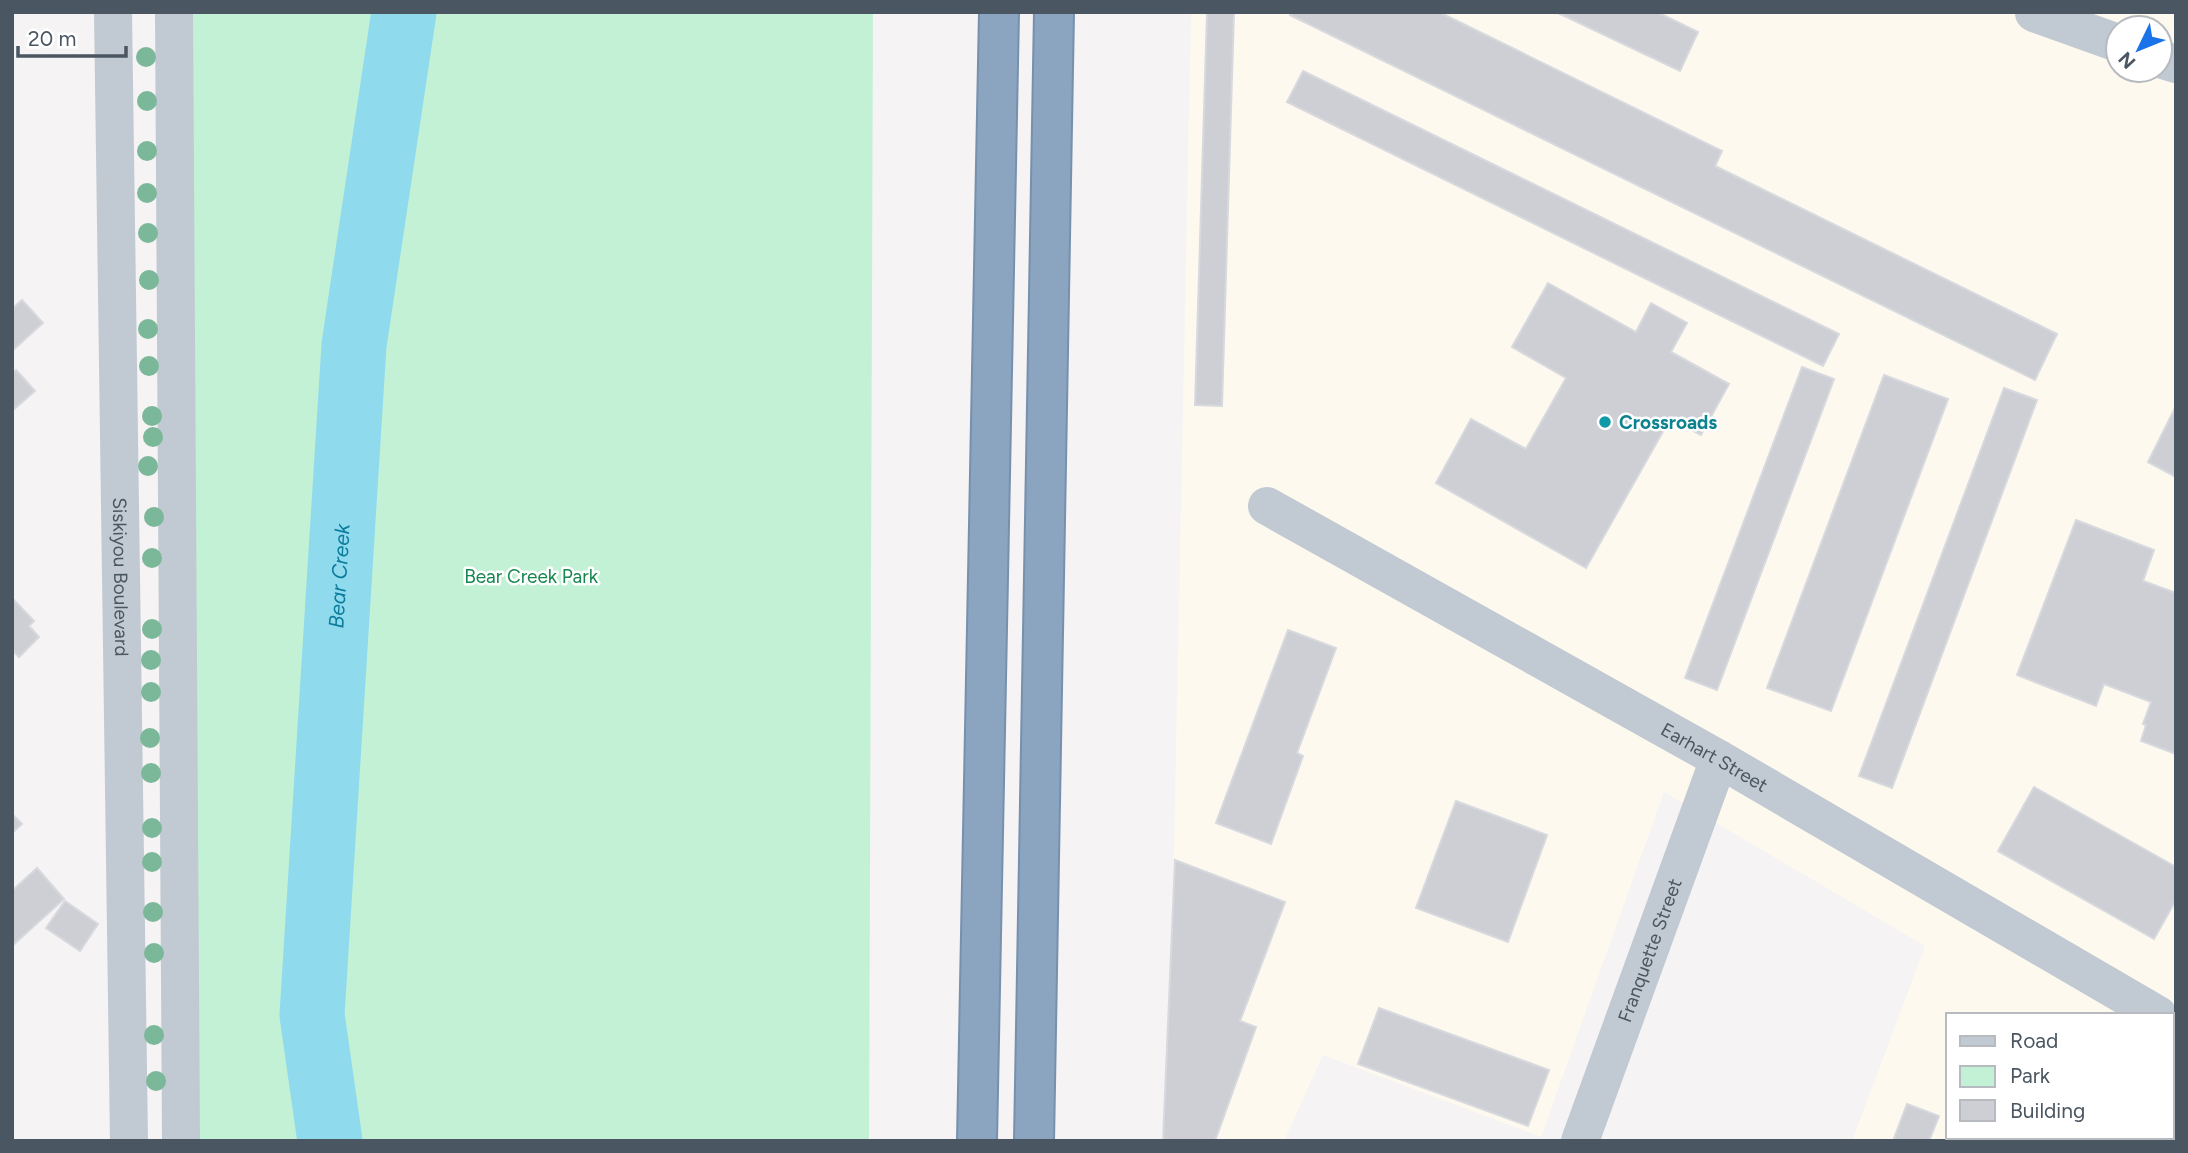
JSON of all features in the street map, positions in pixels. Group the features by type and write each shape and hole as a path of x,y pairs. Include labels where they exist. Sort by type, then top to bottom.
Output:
{"highway":[{"path":"977,1141 999,12"},
{"path":"1034,1141 1054,12"}],"street":[{"name":"Siskiyou Boulevard","path":"113,12 129,1141"},
{"path":"174,12 181,1141"},
{"path":"2034,13 2104,38"},
{"name":"Earhart Street","path":"1267,506 1719,759 2155,1013"},
{"name":"Franquette Street","path":"1580,1141 1719,759"}],"shaded area":[{"path":"1191,12 2176,12 2176,1141 1852,1141 1925,946 1664,792 1541,1137 1323,1055 1284,1141 1168,1141"}],"green space":[{"name":"Bear Creek Park","path":"189,12 873,12 869,1141 193,1141"}],"building":[{"path":"1207,12 1234,12 1222,406 1195,405"},
{"path":"1292,12 1439,12 1722,151 1715,166 2057,334 2035,380 1290,15"},
{"path":"1556,12 1657,12 1698,32 1680,71"},
{"path":"1303,71 1839,334 1823,366 1287,102"},
{"name":"Crossroads","path":"1548,283 1636,332 1651,303 1687,323 1671,352 1729,384 1701,435 1670,419 1586,568 1436,483 1471,419 1526,449 1566,378 1512,347"},
{"path":"22,300 43,323 12,351 12,309"},
{"path":"1802,367 1834,379 1717,690 1685,678"},
{"path":"16,370 35,391 12,411 12,373"},
{"path":"1884,375 1948,399 1831,711 1767,688"},
{"path":"2004,388 2037,400 1892,788 1859,776"},
{"path":"2176,406 2176,477 2148,462"},
{"path":"2076,520 2154,550 2143,581 2176,593 2176,754 2141,741 2146,725 2143,724 2151,702 2104,684 2096,706 2017,675"},
{"path":"12,598 34,621 29,626 39,637 19,657 12,650"},
{"path":"1288,630 1336,648 1297,753 1303,756 1271,844 1216,823"},
{"path":"2034,787 2176,867 2176,900 2154,939 1998,851"},
{"path":"1456,801 1547,835 1508,942 1416,908"},
{"path":"12,814 22,824 12,833"},
{"path":"1175,860 1285,902 1240,1021 1256,1027 1215,1141 1163,1141"},
{"path":"37,868 64,899 12,946 12,891"},
{"path":"65,901 98,924 80,951 46,928"},
{"path":"1379,1008 1549,1070 1528,1126 1358,1064"},
{"path":"1907,1104 1939,1116 1929,1141 1893,1141"},
{"path":"2031,1139 2126,1139 2125,1141"}],"waterway":[{"name":"Bear Creek","path":"330,1141 312,1015 354,345 404,12"}],"place":[{"name":"Crossroads","path":"1605,422"}]}
